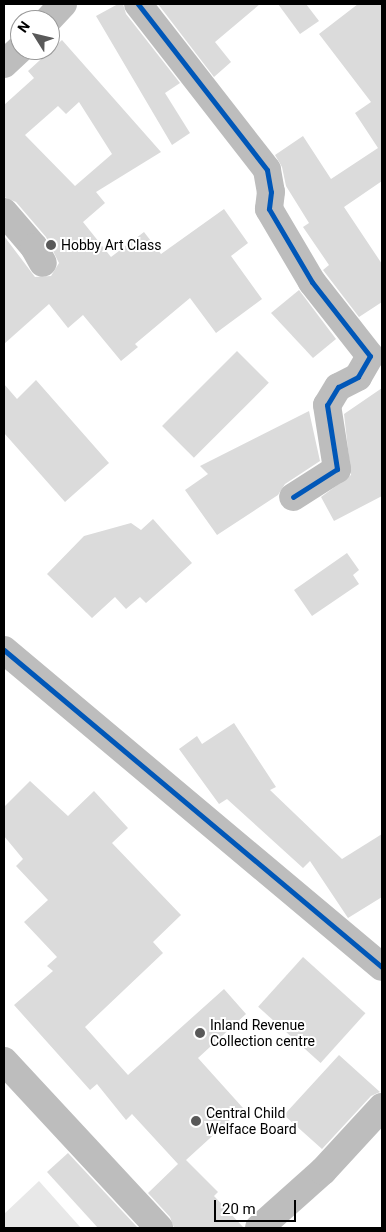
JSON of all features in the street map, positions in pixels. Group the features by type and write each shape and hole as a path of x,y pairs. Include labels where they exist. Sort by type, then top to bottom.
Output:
{"street":[{"path":"138,4 267,170 271,192 269,209 312,282 370,356 358,377 338,387 327,405 337,469 292,497"},
{"path":"4,212 34,246 43,263"},
{"path":"4,650 382,967"},
{"path":"4,1061 159,1228"},
{"path":"259,1228 323,1170 382,1107"}],"shaded area":[{"path":"39,1181 81,1228 4,1228 4,1214"}],"building":[{"path":"118,4 123,4 126,14 180,83 165,93 190,133 172,145 96,16"},
{"path":"158,4 260,4 215,42 231,62 214,77"},
{"path":"278,4 306,4 319,21 300,34"},
{"path":"358,4 382,4 382,181 344,207 382,264 382,302 359,317 323,270 329,265 303,227 309,223 286,186 282,167 275,155 303,136 331,179 378,148 355,113 371,102 319,34"},
{"path":"62,40 161,152 96,192 105,203 83,222 111,257 144,232 161,254 224,209 248,243 231,256 262,299 216,333 190,298 135,344 138,347 121,361 83,315 68,328 49,304 4,344 4,236 35,277 51,276 59,263 46,237 16,202 4,197 4,105 34,78 28,71 40,60 60,60 60,42","holes":["79,102 112,154 75,186 25,135 58,106 66,114"]},
{"path":"299,290 336,339 313,358 271,313"},
{"path":"237,351 269,383 194,458 162,426"},
{"path":"36,380 109,463 65,502 4,433 4,384 17,399"},
{"path":"382,388 382,496 334,521 321,497 351,475 344,414"},
{"path":"309,411 320,461 285,484 278,495 217,535 185,490 208,474 200,466"},
{"path":"153,519 192,563 146,603 140,597 126,609 115,597 92,618 47,574 84,536 131,523 141,530"},
{"path":"347,553 359,570 353,575 359,584 312,616 294,590"},
{"path":"234,723 276,787 270,790 342,859 382,834 382,897 348,918 310,861 303,868 227,799 219,804 179,749 197,736 202,744"},
{"path":"30,781 68,816 94,791 128,828 112,843 181,915 153,942 163,953 85,1027 128,1075 224,989 246,1014 198,1058 243,1108 186,1160 218,1192 214,1196 244,1228 174,1228 170,1217 148,1193 178,1164 132,1114 126,1120 97,1084 90,1090 14,1005 53,971 47,966 57,957 24,922 48,900 16,866 23,859 4,836 4,807"},
{"path":"303,957 365,1013 321,1063 258,1007"},
{"path":"339,1055 380,1092 371,1096 322,1149 284,1115"},
{"path":"68,1153 138,1228 98,1228 47,1172"}],"cycle path":[{"path":"138,4 267,170 271,192 269,209 312,282 370,356 358,377 338,387 327,405 337,469 293,497"},
{"path":"4,650 382,967"}],"place":[{"name":"Hobby Art Class","path":"51,245"},
{"name":"Inland Revenue Collection centre","path":"200,1033"},
{"name":"Central Child Welface Board","path":"196,1121"}]}
